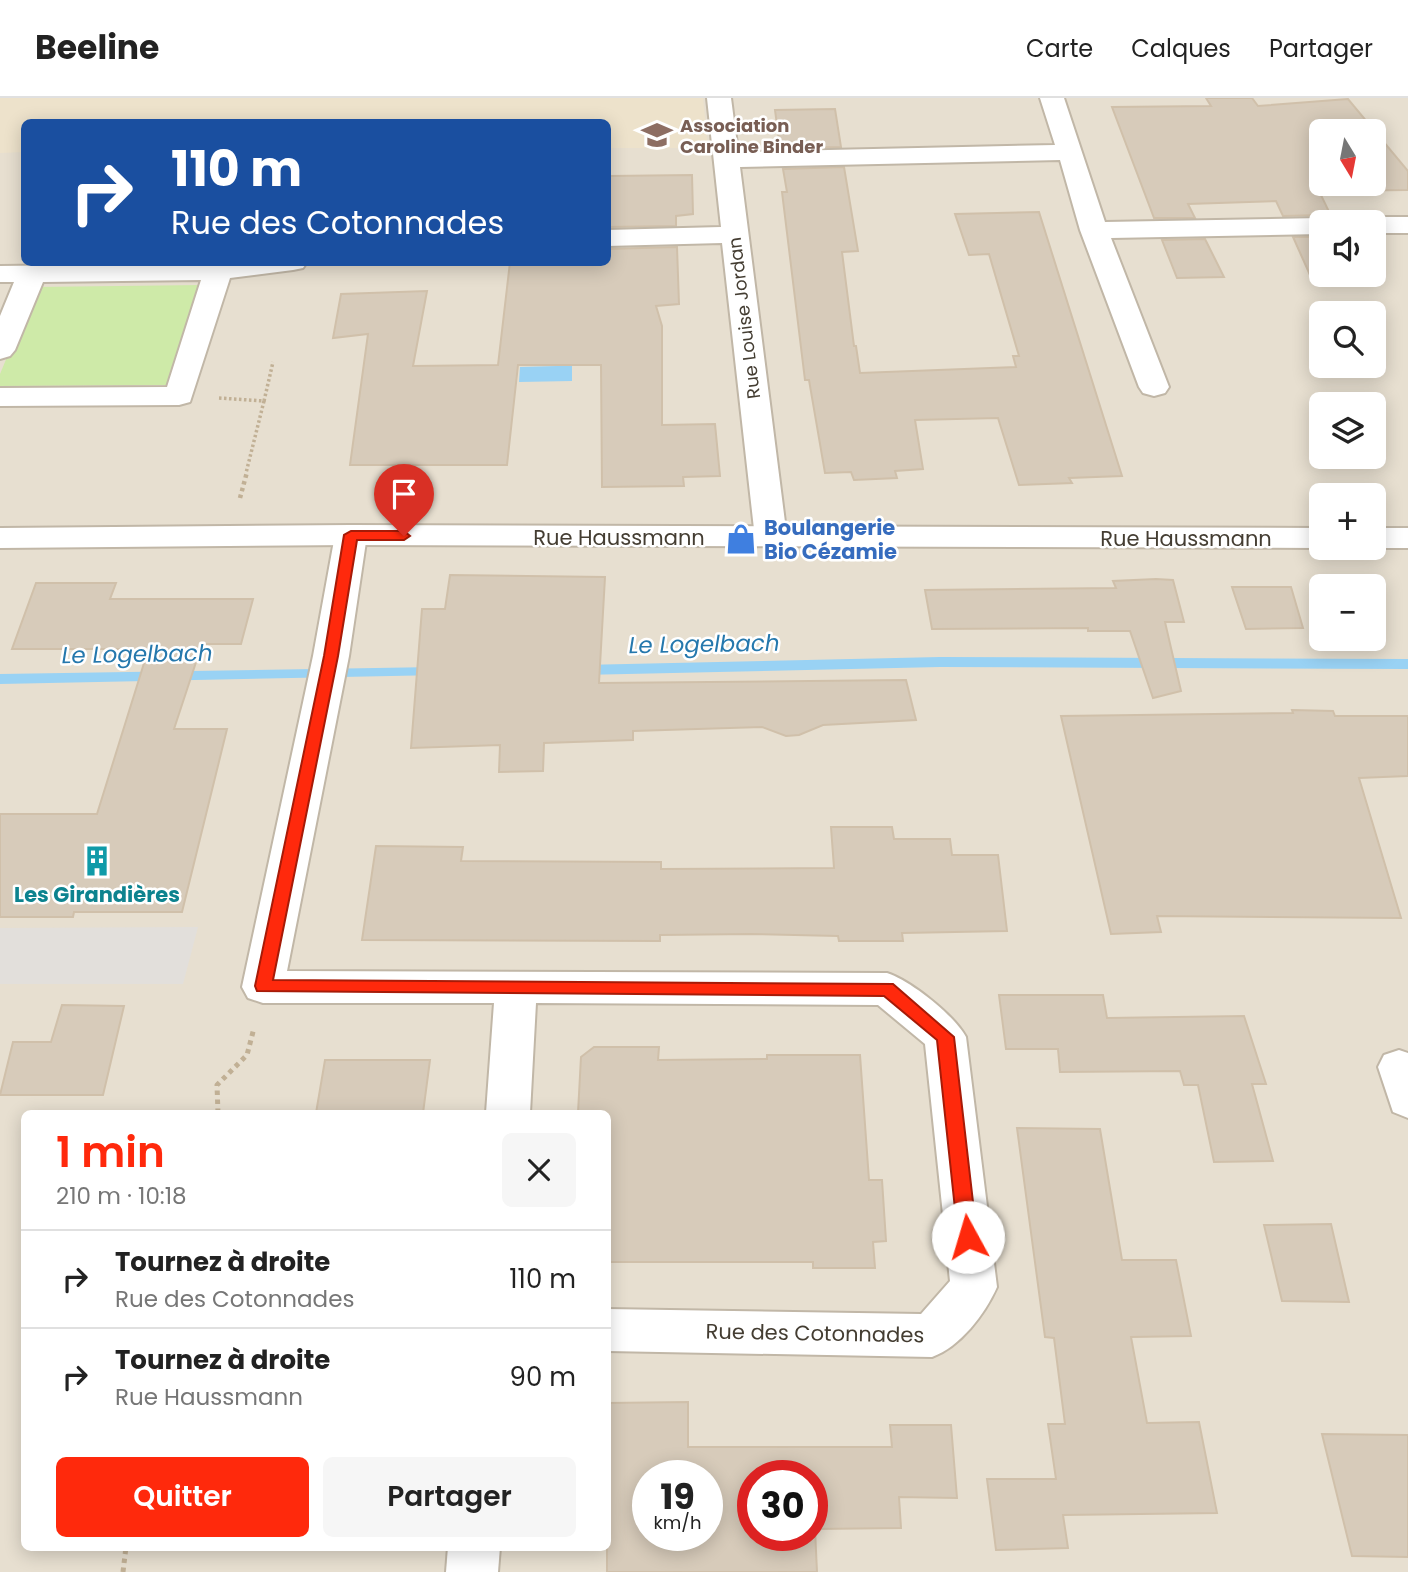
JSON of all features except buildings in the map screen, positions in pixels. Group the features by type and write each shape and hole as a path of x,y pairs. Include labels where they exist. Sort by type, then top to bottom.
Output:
{"street":[{"name":"Rue Louise Jordan","path":"719,98 724,160 771,538"},
{"path":"1052,98 1094,230 1154,387"},
{"path":"724,160 1069,152"},
{"path":"1386,225 1408,225"},
{"path":"1094,230 1309,226"},
{"path":"611,238 734,235"},
{"path":"0,274 218,271 260,266"},
{"path":"0,397 179,396 218,271"},
{"path":"0,350 32,274"},
{"path":"263,986 328,673 351,535"},
{"name":"Rue Haussmann","path":"0,538 351,535 1309,538"},
{"path":"1386,538 1408,538"},
{"name":"Rue des Cotonnades","path":"263,986 887,989 945,1037 974,1287 932,1336 611,1330"},
{"path":"508,1110 516,987"},
{"path":"472,1572 474,1551"}],"path":[{"path":"231,537 272,362"},
{"path":"179,396 264,401"},
{"path":"218,1110 216,1085 247,1055 263,986"},
{"path":"123,1572 126,1551"}],"shaded area":[{"path":"0,98 1408,98 1408,1572 0,1572"},
{"name":"Association Caroline Binder","path":"0,98 703,98 708,148 611,148 611,119 21,119 21,152 0,153"},
{"path":"198,927 183,984 0,984 0,928"}],"green space":[{"path":"201,285 168,385 0,386 0,374 36,287"}],"water":[{"path":"572,361 572,381 519,382 520,367 557,366 558,362"}],"waterway":[{"name":"Le Logelbach","path":"581,670 940,662 1408,664"},
{"name":"Le Logelbach","path":"0,679 436,672"}],"place":[{"name":"Association Caroline Binder","path":"657,135"},
{"name":"Boulangerie Bio Cézamie","path":"741,539"},
{"name":"Les Girandières","path":"97,861"}],"route":[{"path":"404,536 351,535 331,656 263,986 887,989 945,1037 968,1237"}]}
